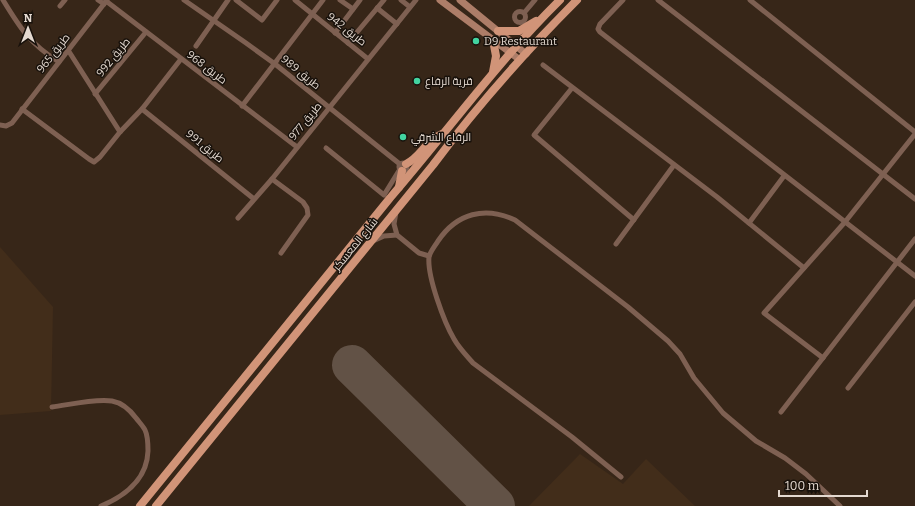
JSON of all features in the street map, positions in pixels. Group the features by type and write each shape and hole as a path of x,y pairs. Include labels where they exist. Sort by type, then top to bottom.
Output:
{"main road":[{"name":"شارع المعسكر","path":"140,506 492,75 560,0"},
{"name":"شارع المعسكر","path":"156,506 371,242 483,101 577,0"},
{"path":"498,31 520,31 545,15"},
{"path":"492,75 496,61 496,50 493,40"},
{"path":"399,188 402,167 413,159 428,142 444,133"}],"street":[{"path":"3,0 28,38 59,62"},
{"path":"60,6 65,0"},
{"name":"طريق 968","path":"98,0 106,2 296,147"},
{"name":"طريق 989","path":"184,0 246,42 275,64 402,167"},
{"path":"196,46 228,0"},
{"path":"236,0 262,20 277,0"},
{"name":"طريق 942","path":"295,0 368,59"},
{"path":"242,106 323,0"},
{"path":"340,0 353,9"},
{"path":"336,33 360,0"},
{"path":"348,43 384,0"},
{"path":"401,0 410,7"},
{"name":"طريق 977","path":"238,218 272,179 296,147 416,0"},
{"path":"440,0 520,60"},
{"path":"460,0 526,54"},
{"path":"524,13 535,0"},
{"path":"623,0 600,24 598,31 915,276"},
{"path":"658,0 915,199"},
{"path":"750,0 915,133 845,222 764,313 823,358"},
{"name":"طريق 965","path":"0,125 6,126 12,123 106,2"},
{"path":"377,8 396,24"},
{"name":"طريق 992","path":"95,94 146,32"},
{"name":"طريق 992","path":"68,50 120,132"},
{"path":"22,109 94,162 142,109 182,59"},
{"path":"543,65 749,223 804,268"},
{"path":"572,88 534,135 634,220"},
{"name":"طريق 991","path":"142,109 254,199"},
{"path":"326,148 384,195 402,167"},
{"path":"616,244 674,165"},
{"path":"749,223 784,176"},
{"path":"272,179 303,202 308,208 308,215 281,253"},
{"path":"396,211 394,224 397,235 419,253 429,256"},
{"path":"621,478 572,437 473,363 460,350 443,315 429,271 429,256 442,235 454,224 467,216 478,213 504,215 515,220 628,307 668,341 680,354 694,378 723,413 756,441 785,458 806,474 840,506"},
{"path":"371,242 384,236 397,235"},
{"path":"781,412 915,239"},
{"path":"848,388 915,302"},
{"path":"52,407 100,400 111,401 122,404 127,408 145,431 148,445 147,458 138,481 130,490 101,506"}],"shaded area":[{"path":"0,247 53,307 51,411 0,415"},
{"path":"580,454 623,484 646,459 695,506 529,506"}],"runway":[{"path":"352,365 495,506"}],"place":[{"name":"D9 Restaurant","path":"476,41"},
{"name":"قرية الرفاع","path":"417,81"},
{"name":"الرفاع الشرقي","path":"403,137"}]}
